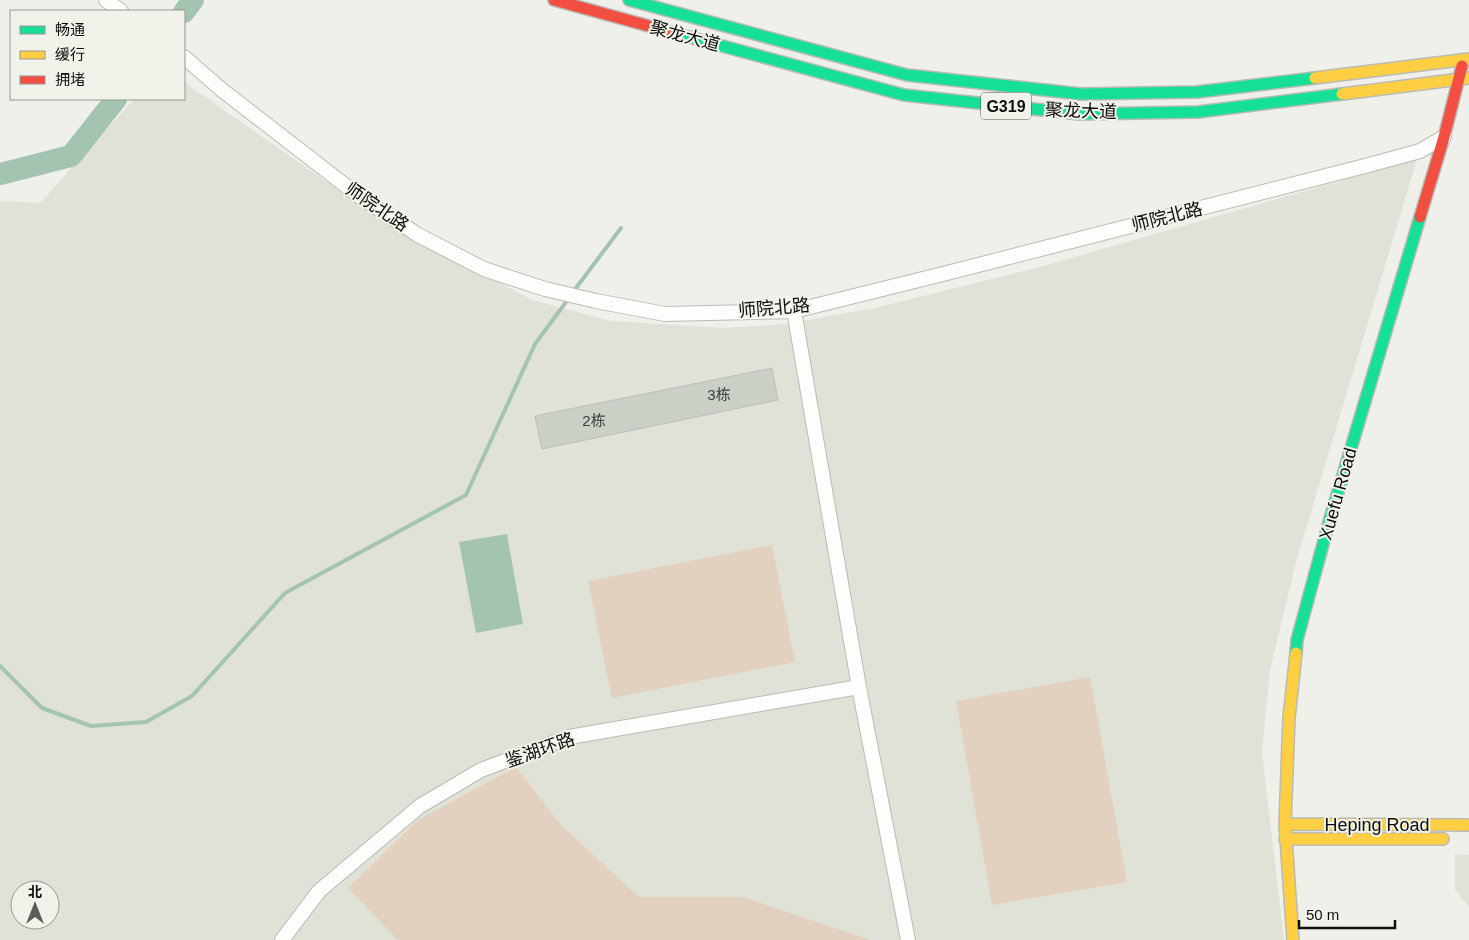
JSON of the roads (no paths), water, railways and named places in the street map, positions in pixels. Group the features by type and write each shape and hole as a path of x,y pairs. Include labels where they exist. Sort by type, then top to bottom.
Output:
{"main road":[{"name":"聚龙大道","path":"554,0 904,95 1080,114 1198,112 1464,78"},
{"name":"聚龙大道","path":"629,0 907,76 1080,94 1197,92 1466,59"},
{"name":"Xuefu Road","path":"1293,940 1285,824 1289,718 1297,640 1329,522 1444,137 1464,78 1466,59"},
{"name":"Heping Road","path":"1285,824 1469,825"},
{"name":"Heping Road","path":"1285,839 1451,839"}],"street":[{"path":"106,0 120,10"},
{"name":"师院北路","path":"185,59 222,90 360,196 418,235 484,269 545,289 665,314 794,310 944,274 1365,166 1420,151 1444,137"},
{"path":"794,310 859,687 908,940"},
{"name":"鉴湖环路","path":"282,940 319,892 420,806 481,770 569,737 859,687"}],"waterway":[{"path":"185,11 193,0"},
{"path":"0,174 71,156 115,100"},
{"path":"573,292 621,228"},
{"path":"0,666 42,708 91,726 146,722 192,696 285,593 466,495 535,344 569,298"}]}
